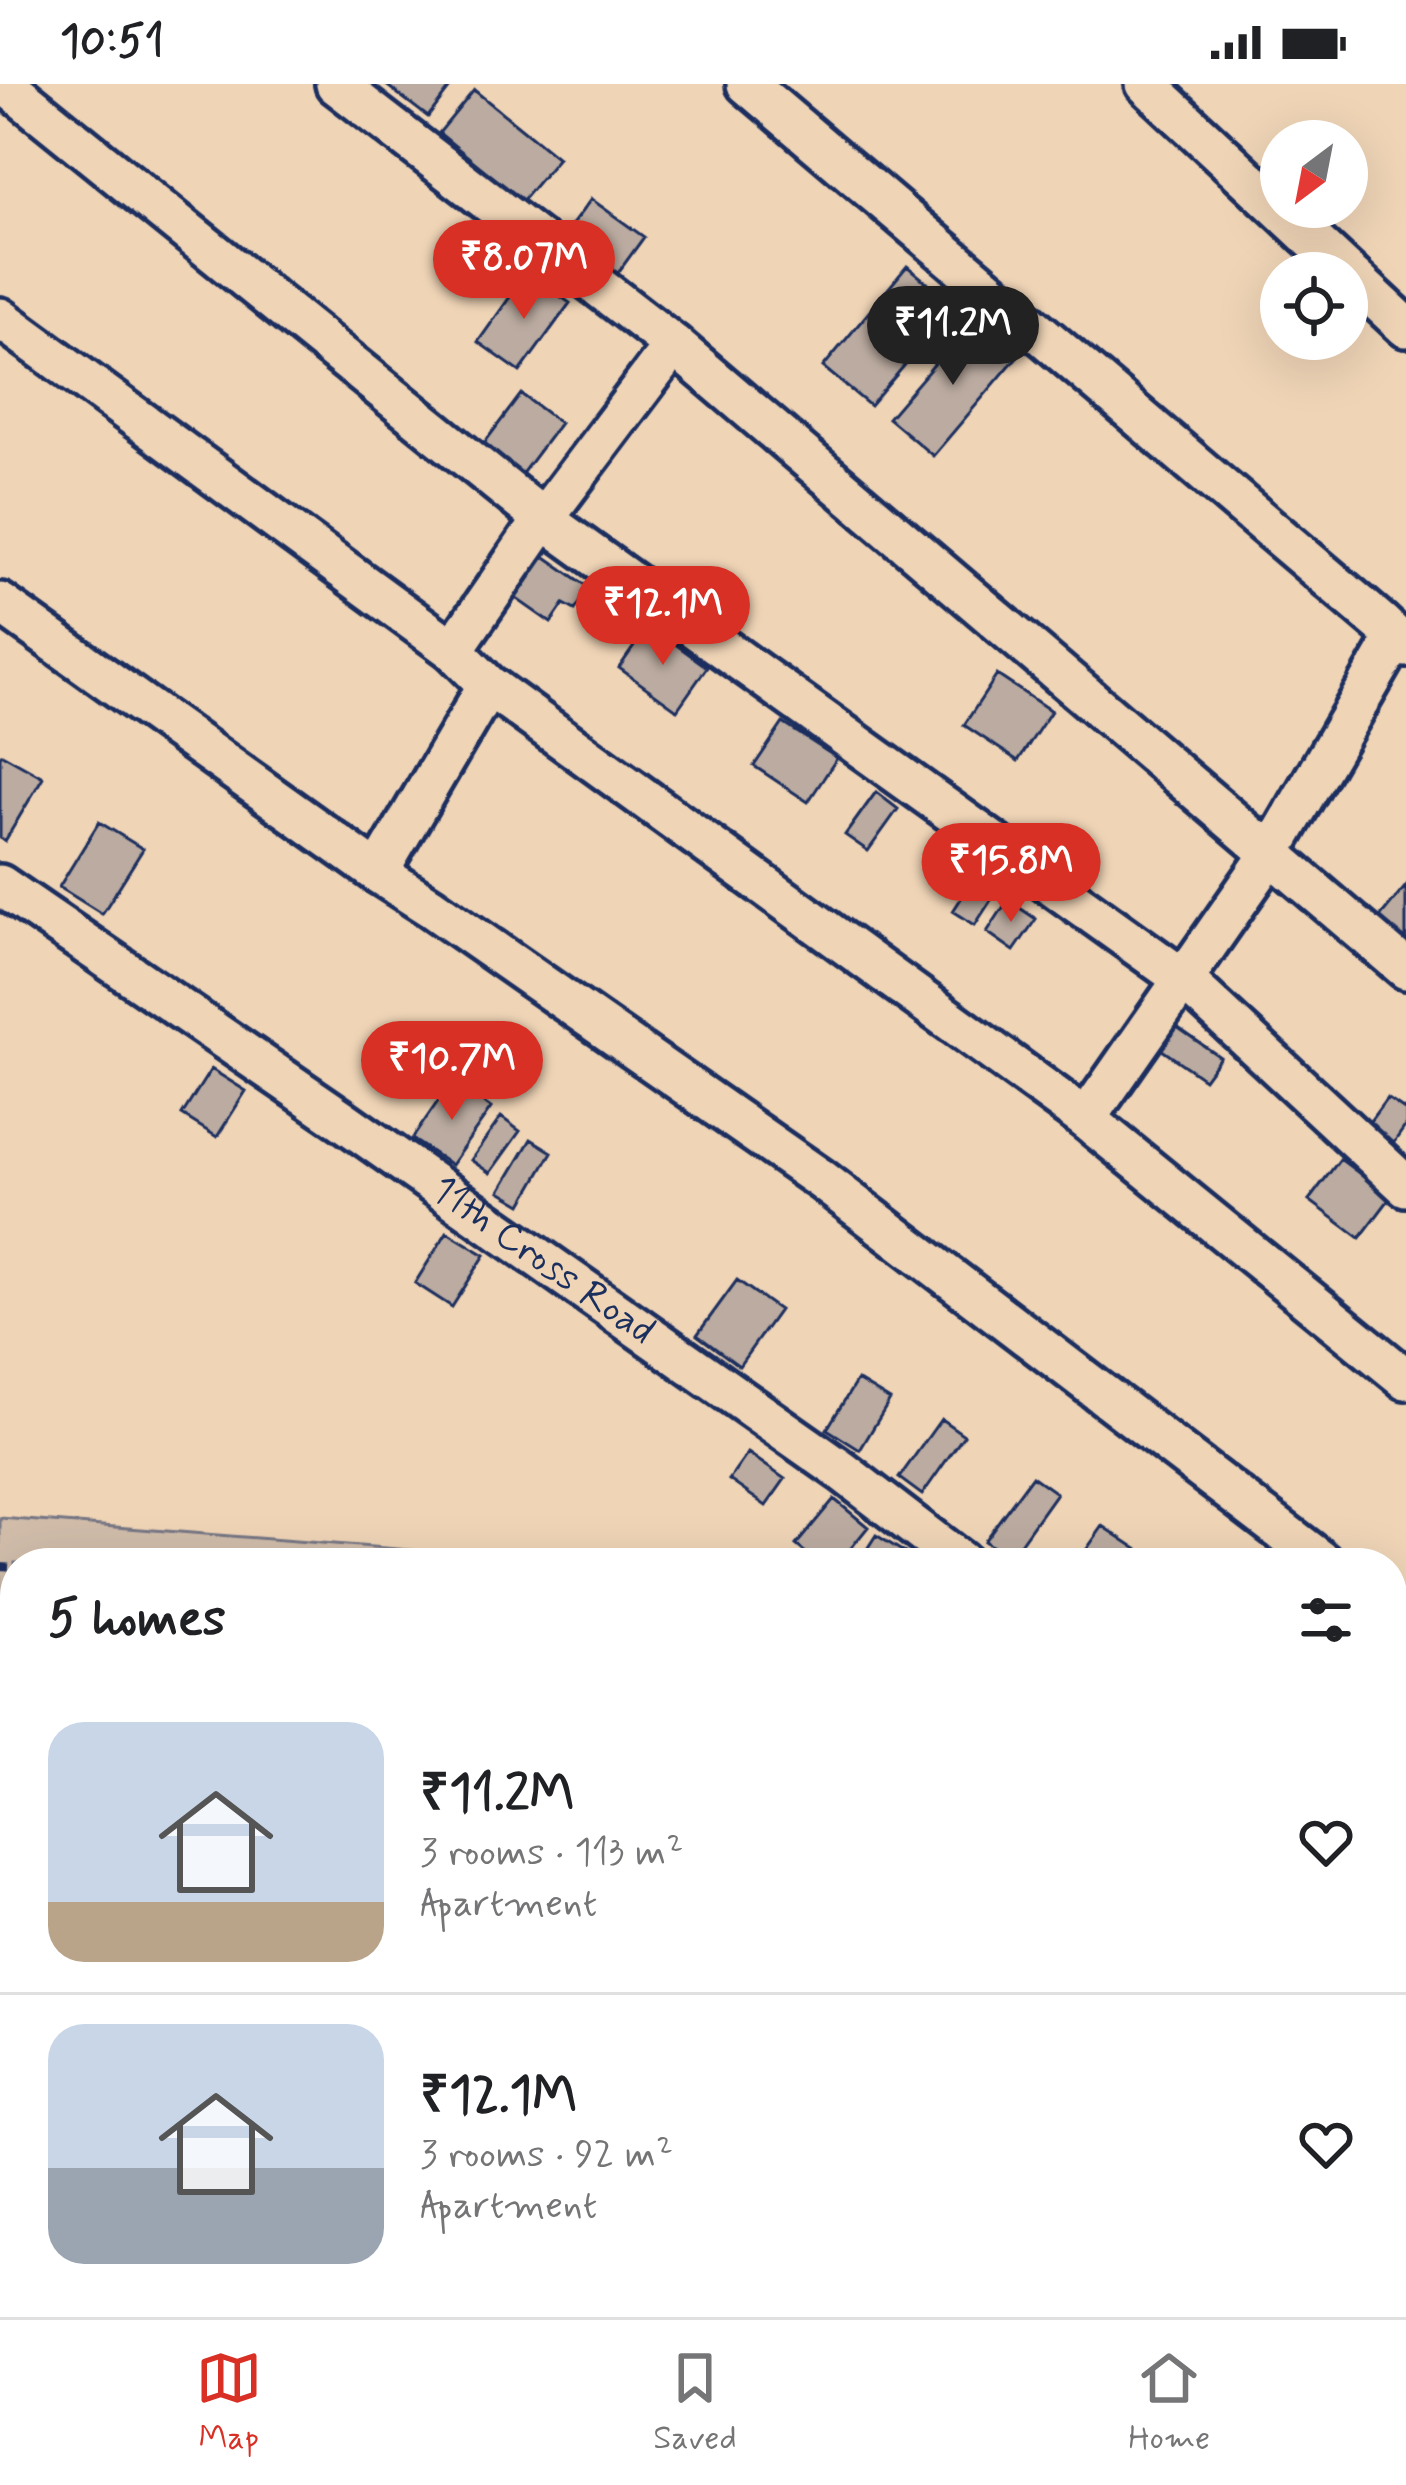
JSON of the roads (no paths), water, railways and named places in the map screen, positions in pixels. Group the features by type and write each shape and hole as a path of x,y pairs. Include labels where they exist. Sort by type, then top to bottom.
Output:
{"street":[{"path":"5,84 543,519 1182,978 1406,1186"},
{"path":"336,84 674,345 1406,969"},
{"path":"747,84 1397,626 1270,855 1086,1119"},
{"path":"1146,84 1406,327"},
{"path":"0,318 453,650 488,685 1086,1119 1406,1378"},
{"path":"453,650 543,519 674,345"},
{"path":"0,603 377,873 822,1180 1304,1548"},
{"path":"377,873 488,685"},
{"name":"11th Cross Road","path":"0,885 747,1403 942,1548"}]}
